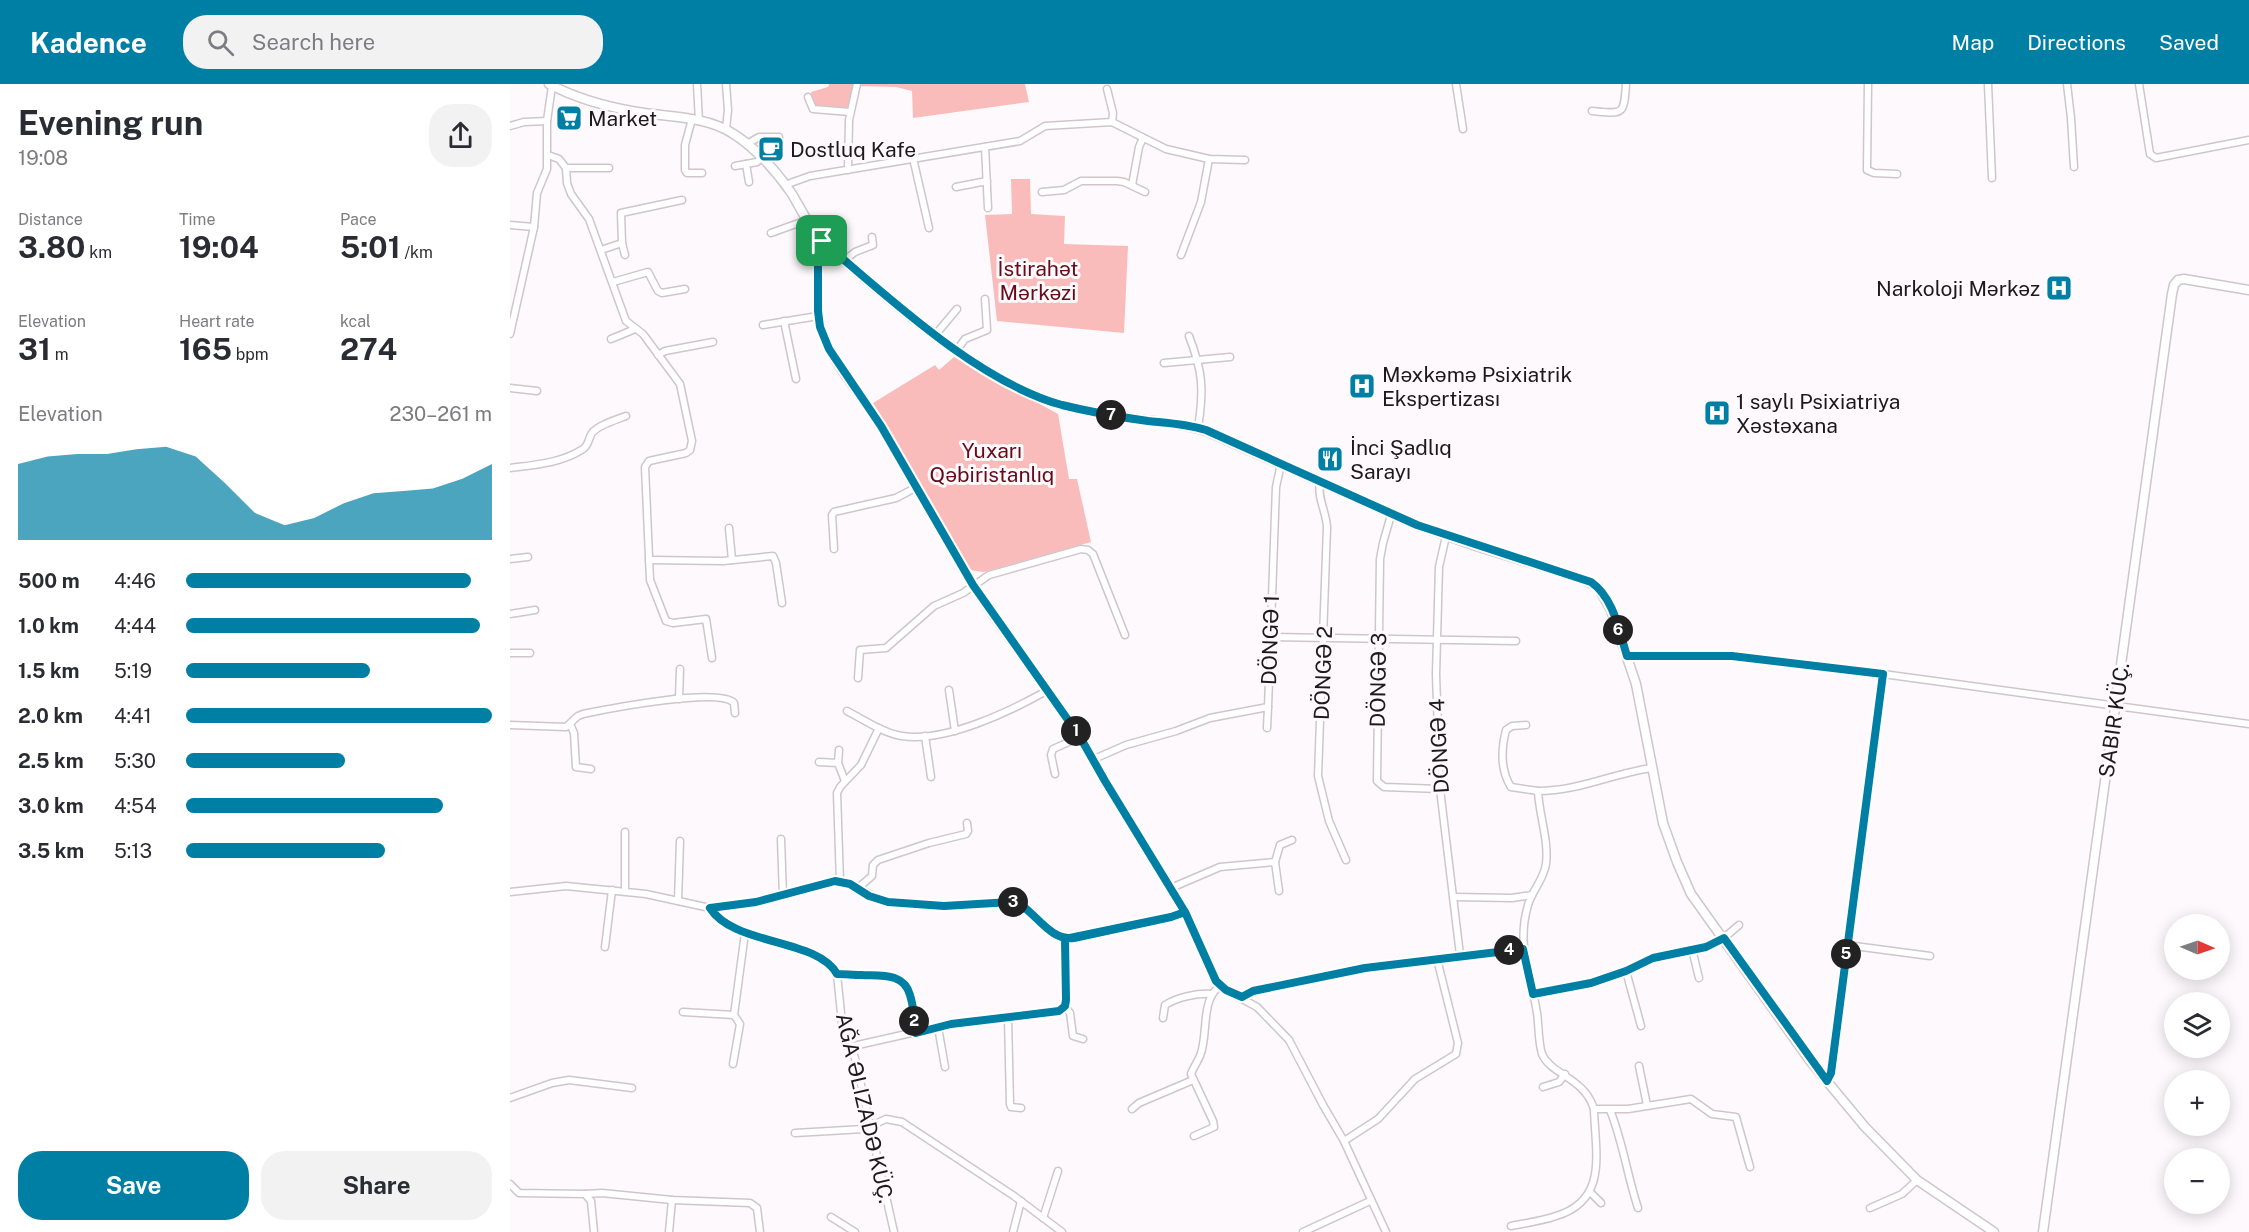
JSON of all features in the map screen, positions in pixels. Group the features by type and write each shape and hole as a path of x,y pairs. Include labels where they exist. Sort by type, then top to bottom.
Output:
{"main road":[{"path":"551,85 601,104 696,120 726,129 747,144 785,185 822,241 891,300 957,350 1017,387 1047,400 1117,416 1198,428 1392,515 1446,536 1591,582 1598,587 1607,599 1627,656 1639,698 1663,823 1686,884 1827,1081 1889,1153 1917,1180 1994,1232"},
{"name":"SABIR KÜÇ.","path":"2043,1232 2174,285 2178,280 2184,279 2249,291"}],"street":[{"path":"697,84 696,120 686,146 685,170 687,173 702,173"},
{"path":"726,84 728,110 726,129"},
{"path":"848,170 850,112 857,84"},
{"path":"1456,84 1462,129"},
{"path":"1592,111 1614,113 1620,111 1624,106 1626,84"},
{"path":"1869,84 1867,170 1874,173 1897,174"},
{"path":"1988,84 1992,178"},
{"path":"2067,84 2074,167"},
{"path":"2139,84 2152,157 2249,140"},
{"path":"510,334 534,227 537,193 546,176 547,121 551,85"},
{"path":"1107,89 1113,113 1112,122"},
{"path":"808,97 813,109 850,112"},
{"path":"510,126 524,122 547,121"},
{"path":"785,185 801,178 1020,141 1045,126 1112,122 1166,149 1209,159 1245,160"},
{"path":"747,144 759,137 779,137"},
{"path":"1132,185 1139,147 1143,138"},
{"path":"985,147 988,208"},
{"path":"548,155 559,159 566,168 567,183 571,194 589,219 629,326 643,334 680,384 692,441 690,450 686,453 649,461 645,467 651,585 666,621 673,623 706,619 712,658"},
{"path":"735,166 757,162 761,158"},
{"path":"913,158 929,228"},
{"path":"1181,255 1201,202 1209,159"},
{"path":"746,164 749,182"},
{"path":"566,168 609,168"},
{"path":"956,187 987,181"},
{"path":"1042,192 1064,190 1081,181 1124,182 1145,192"},
{"path":"625,255 622,243 621,213 682,200"},
{"path":"771,233 807,220"},
{"path":"510,225 534,227"},
{"path":"845,260 855,252 873,244 872,237"},
{"path":"822,241 818,257 818,316 829,349 881,426 973,585 1094,759 1185,912 1211,973 1220,986 1257,1007 1289,1040 1344,1141 1386,1232"},
{"path":"601,250 622,243"},
{"path":"613,282 648,272 658,291 662,293 685,289"},
{"path":"957,350 965,339 987,330 985,299"},
{"path":"936,334 957,309"},
{"path":"763,325 818,316"},
{"path":"784,321 796,379"},
{"path":"611,339 635,329"},
{"path":"1189,336 1199,361 1202,387 1198,428"},
{"path":"658,355 665,351 714,342"},
{"path":"1164,363 1230,357"},
{"path":"510,388 537,391"},
{"path":"510,468 550,462 579,451 586,447 590,436 596,429 626,416"},
{"name":"DÖNGƏ 1","path":"1094,759 1126,745 1176,731 1210,718 1268,707 1276,487 1281,464"},
{"name":"DÖNGƏ 2","path":"1320,482 1319,496 1326,515 1327,526 1318,776 1329,821 1346,860"},
{"path":"834,549 832,515 834,512 896,498 917,487"},
{"name":"DÖNGƏ 3","path":"1392,515 1380,559 1377,781 1384,787 1440,789"},
{"path":"729,528 732,560"},
{"name":"DÖNGƏ 4","path":"1446,536 1439,567 1436,639 1440,789 1460,956"},
{"path":"858,678 860,650 886,648 934,606 963,592 997,571 1082,549 1093,554 1125,635"},
{"path":"649,560 706,561 772,556 776,563 782,603"},
{"path":"510,560 528,557"},
{"path":"510,614 536,610"},
{"path":"1269,637 1516,640"},
{"path":"510,653 530,653"},
{"path":"1627,656 1732,656 2249,723"},
{"path":"679,699 680,669"},
{"path":"1827,1081 1831,1073 1883,674"},
{"path":"949,690 955,731"},
{"path":"847,711 879,728 901,736 926,736 955,731 1048,690"},
{"path":"510,725 561,727 570,724 583,714 679,699 725,698 734,703 735,713"},
{"path":"1267,728 1268,707"},
{"path":"570,724 576,767 591,769"},
{"path":"1526,725 1512,726 1506,730 1502,752 1504,768 1511,788 1557,791 1651,768"},
{"path":"840,882 836,801 840,787 857,771 879,728"},
{"path":"926,736 931,777"},
{"path":"1055,774 1053,749 1080,737"},
{"path":"839,750 838,764 845,781"},
{"path":"819,762 838,764"},
{"path":"1511,1226 1573,1210 1590,1192 1596,1159 1594,1110 1591,1101 1580,1086 1552,1066 1543,1056 1523,949 1525,921 1532,895 1542,878 1546,861 1538,791"},
{"path":"858,888 872,876 873,865 878,860 929,843 966,834 967,823"},
{"path":"625,832 625,891"},
{"path":"781,840 783,896"},
{"path":"1279,891 1275,862 1280,845 1292,840"},
{"path":"678,902 680,841"},
{"path":"1171,888 1220,867 1275,862"},
{"path":"510,892 566,885 625,891 710,908 756,902 827,883 840,882 858,888 877,899 917,904 944,906 1018,903 1054,933 1065,939 1171,917 1185,912"},
{"path":"605,947 612,890"},
{"path":"1454,897 1512,898 1532,895"},
{"path":"710,908 719,919 745,933 815,955 830,964 837,974 882,975 891,976 900,981 907,987 910,995 916,1033"},
{"path":"1533,994 1591,983 1626,971 1653,958 1706,947 1724,938 1739,925"},
{"path":"733,1064 740,1024 734,1015 745,933"},
{"path":"1065,939 1065,1006 1070,1013 1073,1036 1083,1039"},
{"path":"1847,945 1930,956"},
{"path":"1242,997 1253,991 1365,968 1523,949"},
{"path":"1692,949 1699,978"},
{"path":"1344,1141 1378,1119 1415,1079 1456,1054 1458,1043 1437,959"},
{"path":"1626,971 1641,1026"},
{"name":"AĞA ƏLIZADƏ KÜÇ.","path":"837,974 843,1034 855,1058 894,1232"},
{"path":"1194,1136 1214,1127 1191,1074 1202,1050 1212,994 1220,986"},
{"path":"1163,1018 1165,1005 1172,1001 1212,994"},
{"path":"849,1047 938,1027 1059,1011 1065,1006"},
{"path":"682,1012 734,1015"},
{"path":"1008,1018 1010,1104 1011,1107 1021,1108"},
{"path":"938,1027 945,1067"},
{"path":"1639,1066 1647,1105"},
{"path":"1544,1087 1558,1082 1565,1074"},
{"path":"510,1098 552,1083 569,1080 632,1088"},
{"path":"1132,1109 1139,1103 1193,1080"},
{"path":"1594,1110 1610,1110 1691,1099 1712,1114 1736,1117 1750,1167"},
{"path":"1610,1110 1622,1141 1638,1208"},
{"path":"795,1133 859,1130 886,1119 902,1122 1021,1201 1062,1232"},
{"path":"1043,1218 1058,1171"},
{"path":"1870,1208 1902,1194 1917,1180"},
{"path":"510,1184 519,1193 602,1193 672,1200 750,1203 757,1208 760,1232"},
{"path":"1590,1192 1601,1203"},
{"path":"585,1194 591,1201 594,1232"},
{"path":"669,1232 672,1200"},
{"path":"1013,1232 1021,1201"},
{"path":"1303,1232 1370,1201"},
{"path":"831,1217 855,1232"}],"green space":[{"path":"829,84 1025,84 1029,102 913,118 912,91 896,87 855,86 847,110 813,107 811,92 828,87"},
{"name":"İstirahət Mərkəzi","path":"1011,179 1030,179 1031,214 1065,216 1064,244 1128,246 1124,333 997,321 985,215 1012,214"},
{"name":"Yuxarı Qəbiristanlıq","path":"954,357 1058,414 1069,479 1077,479 1091,542 984,572 969,570 873,403 935,365 939,370"}],"place":[{"name":"Market","path":"569,118"},
{"name":"Dostluq Kafe","path":"771,149"},
{"name":"Narkoloji Mərkəz","path":"2059,288"},
{"name":"Məxkəmə Psixiatrik Ekspertizası","path":"1362,386"},
{"name":"1 saylı Psixiatriya Xəstəxana","path":"1717,413"},
{"name":"İnci Şadlıq Sarayı","path":"1330,459"}],"route":[{"path":"822,241 818,257 818,311 820,327 829,349 881,426 973,585 1094,759 1185,912 1171,917 1065,939 1066,1000 1065,1006 1059,1011 951,1024 916,1033 910,995 907,987 900,981 891,976 837,974 824,959 745,933 719,919 710,908 756,902 835,881 850,884 869,896 888,902 944,906 1018,903 1059,938 1065,939 1123,928 1171,917 1178,915 1185,912 1216,981 1226,990 1242,997 1253,991 1365,968 1523,949 1533,994 1591,983 1632,969 1653,958 1706,947 1724,938 1811,1062 1827,1081 1831,1073 1883,674 1732,656 1627,656 1607,599 1591,582 1446,536 1381,511 1206,430 1062,405 1017,387 941,338 870,283 822,241"}]}
